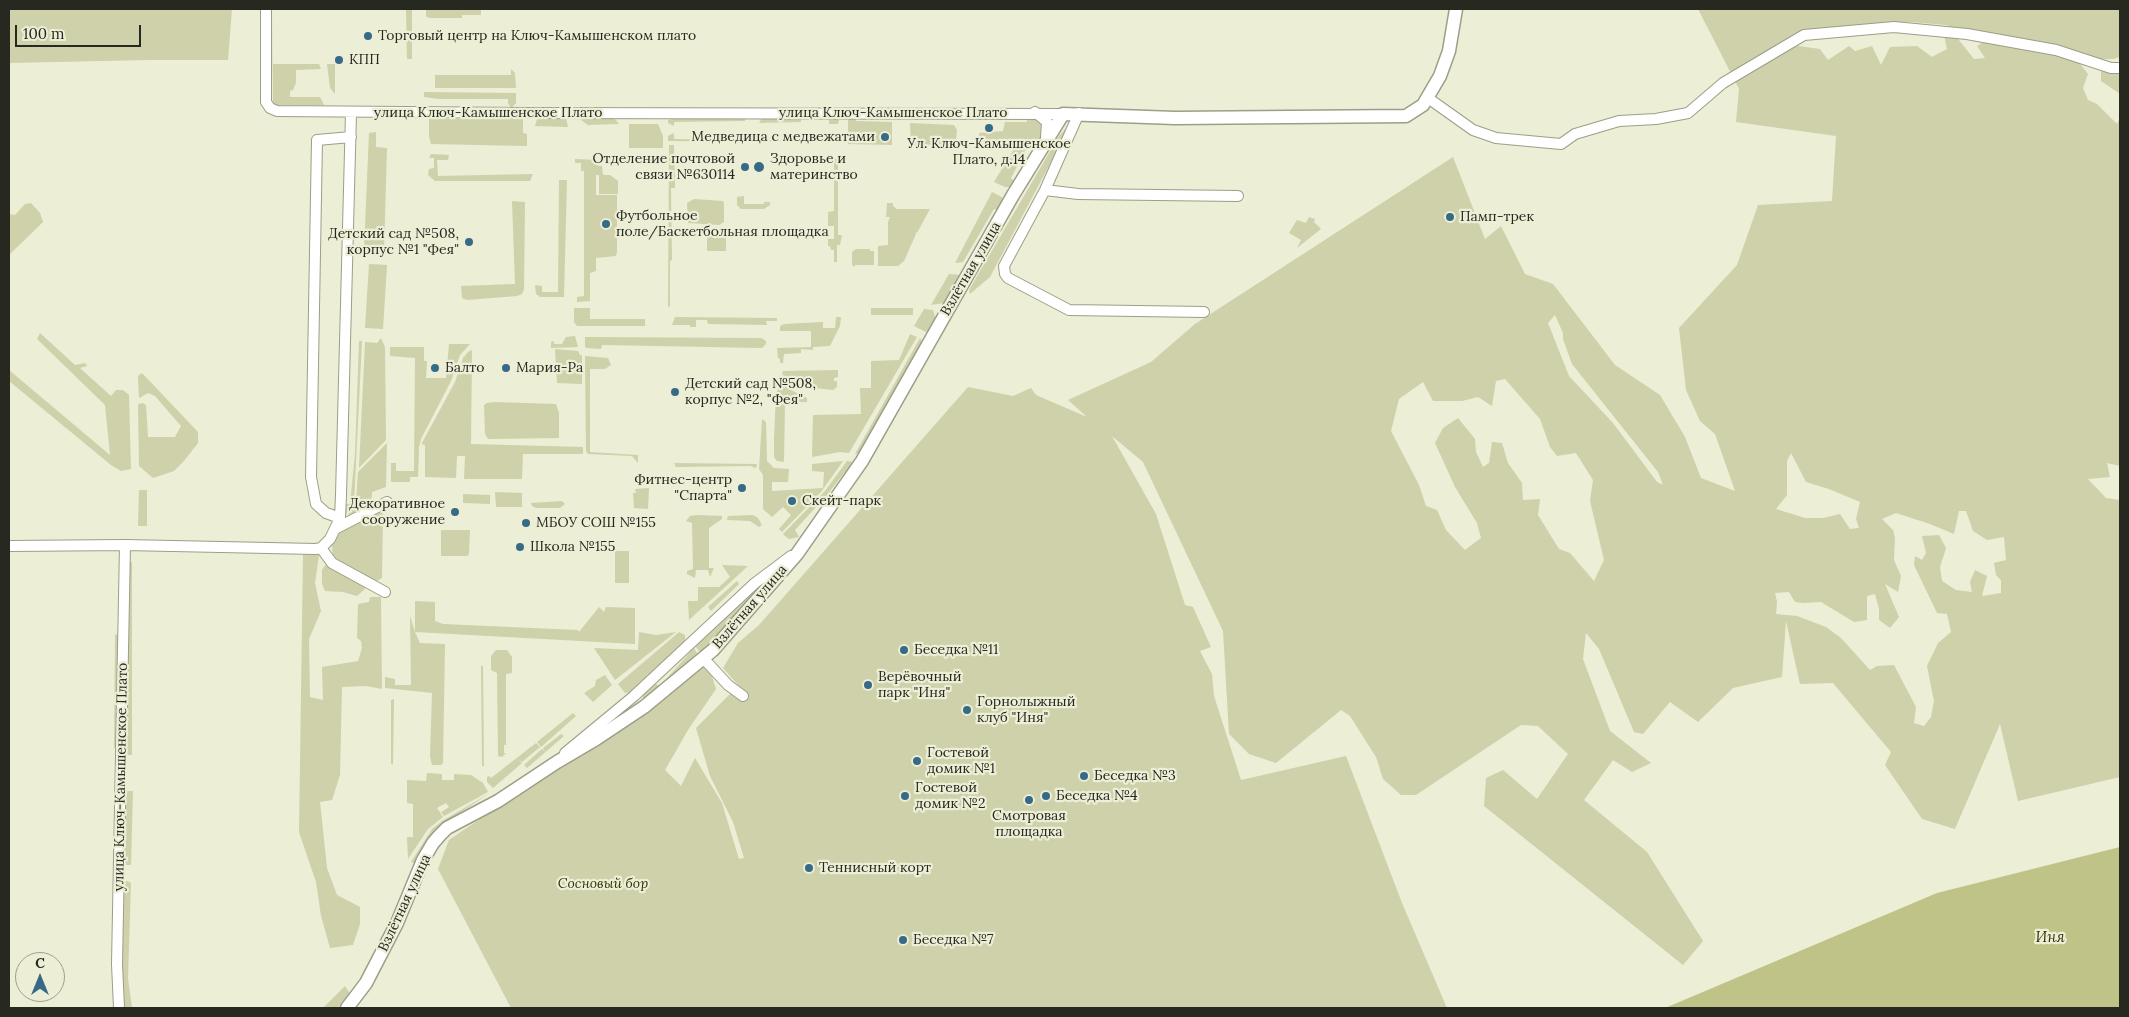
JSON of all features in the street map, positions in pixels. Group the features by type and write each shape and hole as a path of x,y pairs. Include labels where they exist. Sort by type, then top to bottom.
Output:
{"main road":[{"name":"улица Ключ-Камышенское Плато","path":"1064,114 1174,118 1287,116 1399,118 1415,112 1428,98 1440,76 1449,51 1456,9"},
{"name":"Взлётная улица","path":"347,1008 366,983 397,923 418,871 433,843 447,828 500,800 557,762 596,740 644,707 704,658 796,554 862,461 946,311 1046,140 1064,114"}],"street":[{"name":"улица Ключ-Камышенское Плато","path":"266,9 266,96 268,106 278,111 352,113 1035,112 1064,114"},
{"path":"1428,98 1473,130 1496,138 1561,144 1575,134 1619,121 1656,119 1688,113 1723,83 1804,35 1894,27 1967,34 2056,50 2111,68 2120,68"},
{"path":"1035,112 1047,122 1048,132 1046,140"},
{"path":"322,548 340,518 352,113"},
{"path":"1079,114 1045,190 1004,267 1004,272 1008,278 1069,310 1204,312"},
{"path":"340,518 326,513 316,504 311,477 317,140 351,137"},
{"path":"1045,190 1078,194 1238,196"},
{"path":"335,529 387,502"},
{"name":"улица Ключ-Камышенское Плато","path":"119,1008 117,964 125,545"},
{"path":"9,546 125,545 322,548"},
{"path":"322,548 332,563 385,592"},
{"path":"557,762 571,747 634,696 755,583 786,559 796,554"},
{"path":"704,658 728,685 743,696"}],"green space":[{"path":"9,9 232,9 228,60 9,63"},
{"path":"272,9 273,64 319,64 321,69 296,70 296,83 293,90 290,91 290,97 320,97 324,105 276,105 273,103"},
{"path":"406,9 412,9 412,59 407,59"},
{"path":"426,9 481,9 481,15 462,15 462,18 429,18 426,16"},
{"name":"Сосновый бор","path":"1698,9 2120,9 2120,57 2113,59 2077,60 2088,74 2083,88 2088,100 2097,104 2117,124 2120,118 2120,466 2107,463 2110,477 2088,479 2106,498 2120,500 2120,777 2018,801 2000,724 1955,829 1922,819 1885,765 1891,752 1833,683 1800,684 1786,621 1782,677 1733,688 1698,722 1670,702 1643,734 1634,732 1599,649 1586,633 1583,659 1610,731 1651,763 1632,772 1613,760 1584,800 1647,852 1703,941 1683,965 1484,806 1486,778 1503,770 1537,799 1568,754 1538,726 1521,725 1416,795 1401,795 1383,779 1376,757 1350,716 1341,710 1276,763 1249,754 1229,734 1223,631 1143,462 1112,436 1156,514 1185,605 1193,607 1211,647 1200,651 1212,674 1214,696 1241,780 1346,756 1402,903 1447,1008 511,1008 438,869 449,840 590,744 651,708 708,664 716,689 688,730 665,770 681,786 695,758 722,803 739,859 744,858 733,822 710,776 696,728 731,693 738,699 746,694 723,668 738,643 759,625 968,387 1013,396 1031,388 1036,395 1087,417 1068,400 1151,362 1195,324 1453,157 1485,239 1501,226 1525,274 1553,284 1615,365 1660,395 1685,437 1701,478 1735,491 1715,434 1700,421 1686,390 1679,328 1737,265 1758,205 1832,201 1836,136 1736,122 1739,89","holes":["1911,22 1946,25 1985,41 1977,46 1985,58 1974,59 1951,30 1944,35 1947,49 1932,57 1917,46 1890,47 1881,65 1872,46 1855,51 1849,46 1828,60 1820,49 1798,46 1796,36","1555,315 1563,333 1563,339 1572,364 1658,472 1663,485 1657,482 1613,423 1569,376 1548,323","1505,379 1540,419 1550,447 1557,456 1576,453 1593,480 1590,501 1604,560 1594,581 1570,553 1559,549 1538,515 1540,499 1523,500 1522,483 1508,463 1502,443 1492,442 1489,463 1483,467 1476,452 1475,439 1458,418 1443,428 1435,443 1455,487 1477,523 1481,538 1465,550 1446,530 1437,510 1426,506 1419,485 1391,431 1399,399 1423,382 1433,401 1462,401 1478,397 1492,406 1496,381","1791,453 1806,482 1860,502 1856,519 1859,528 1850,529 1840,514 1823,518 1805,518 1776,509 1787,495 1787,461","1959,511 1966,511 1973,531 1987,540 2004,537 2006,560 1994,563 1996,575 2001,580 2001,593 1982,596 1987,576 1975,570 1970,582 1972,592 1956,590 1942,581 1940,567 1946,548 1939,535 1922,536 1926,553 1922,560 1915,556 1914,565 1937,613 1947,614 1951,632 1938,643 1927,666 1934,701 1931,717 1924,726 1914,723 1916,707 1894,665 1877,666 1870,670 1841,638 1826,627 1797,616 1776,614 1777,602 1775,593 1789,592 1795,602 1821,602 1854,622 1867,620 1867,596 1875,594 1879,609 1879,620 1890,628 1899,617 1885,584 1898,592 1901,576 1894,560 1895,538 1893,530 1882,519 1896,513 1954,534"]},
{"path":"327,64 335,64 335,94 330,88"},
{"path":"511,69 515,73 516,88 435,88 435,75 511,75"},
{"path":"2101,71 2120,74 2120,94 2101,81"},
{"path":"424,92 516,93 516,103 511,108 508,99 439,99 424,97"},
{"path":"541,117 566,118 568,127 535,126 537,119"},
{"path":"585,117 614,118 619,124 588,125 581,120"},
{"path":"848,117 855,118 856,121 892,122 892,145 848,144"},
{"path":"745,118 745,121 674,122 674,126 668,123 668,120 673,119"},
{"path":"762,118 801,118 801,122 759,123"},
{"path":"820,118 838,118 839,120 838,124 829,124 829,119"},
{"path":"429,119 523,119 523,133 527,134 527,146 431,144"},
{"path":"1027,119 1038,120 1043,126 1044,132 1040,140 984,140 979,138 979,133 1003,131 1005,122 1027,122"},
{"path":"910,123 954,125 957,130 956,141 954,144 911,145"},
{"path":"629,124 658,124 663,136 663,148 629,148"},
{"path":"1065,129 1068,130 990,277 970,294 969,290 1059,136"},
{"path":"376,132 376,147 387,148 384,251 380,250 380,248 364,250 369,133"},
{"path":"674,133 674,139 749,140 749,142 668,141 668,136"},
{"path":"830,133 838,134 838,140 755,142 762,135 762,140 830,139"},
{"path":"669,145 674,145 675,188 671,188 672,260 670,261 670,306 668,307"},
{"path":"1014,149 1026,149 1011,178 1015,182 1010,187 1005,187 994,182"},
{"path":"431,154 449,155 448,160 437,160 438,176 533,174 530,181 435,181 428,175 429,169 434,168 434,158 429,158"},
{"path":"575,159 599,160 599,166 602,166 603,175 610,175 618,181 618,194 599,194 599,175 596,175 596,195 617,195 617,252 616,256 596,258 596,271 590,273 590,301 577,302 577,297 584,296 584,171 581,171 581,163 575,163"},
{"path":"830,159 842,159 842,163 838,164 838,235 842,235 840,245 837,245 837,262 834,262 834,250 831,250 830,246 828,246 828,239 834,239 834,226 828,226 828,212 834,211 834,162 828,161"},
{"path":"559,180 567,180 564,297 540,297 536,294 535,285 542,286 542,292 558,292"},
{"path":"992,192 1002,197 1003,201 999,211 994,209 963,262 955,263"},
{"path":"744,196 744,204 764,204 764,202 770,202 770,205 764,209 741,209 737,205 737,197"},
{"path":"694,199 723,201 724,222 719,225 688,223 687,203"},
{"path":"512,201 525,202 524,289 522,294 467,300 462,298 461,286 515,284"},
{"path":"31,203 40,213 43,222 9,255 9,214 15,215 25,204"},
{"path":"887,203 893,203 893,206 897,209 930,209 917,233 915,232 916,234 904,261 898,266 878,266 878,246 888,245 888,222 890,217 886,217"},
{"path":"1309,217 1315,219 1314,222 1321,229 1297,248 1301,240 1289,233 1297,220 1306,223"},
{"path":"726,230 726,251 707,251 707,231"},
{"path":"856,249 870,249 870,251 874,251 874,265 855,265 855,267 852,265 852,252"},
{"path":"369,264 387,265 383,329 365,328"},
{"path":"949,274 960,275 963,280 960,287 954,285 948,297 951,302 931,305"},
{"path":"574,308 590,308 590,319 645,319 645,326 577,326 574,322"},
{"path":"871,308 913,308 913,315 871,315"},
{"path":"924,309 933,310 936,320 929,331 926,332 914,326"},
{"path":"675,317 777,318 777,321 766,321 767,325 708,324 707,320 696,320 696,327 690,327 690,325 672,325"},
{"path":"836,317 841,317 840,326 830,346 813,347 813,350 801,349 801,353 784,354 783,363 780,363 777,348 811,347 811,331 780,331 780,326 784,324 823,322 823,328 835,328"},
{"path":"40,333 75,365 85,363 87,366 80,368 111,396 116,390 123,390 129,395 131,469 121,471 111,465 9,381 9,370 110,455 105,405 37,339"},
{"path":"910,334 917,337 849,453 840,452 812,457 813,415 861,414 860,388 871,388 871,361 899,360"},
{"path":"575,336 578,347 551,348 551,342 554,341 554,344 562,344 566,337"},
{"path":"585,337 761,338 766,341 766,344 762,348 602,345 601,349 585,347"},
{"path":"381,338 385,347 386,440 359,468 365,342 377,343"},
{"path":"920,338 922,342 862,452 855,454"},
{"path":"359,341 362,341 354,503 344,517 345,504 350,504 355,454"},
{"path":"449,344 470,344 460,355 451,381 421,439 418,477 410,477 410,482 391,482 391,463 396,463 396,471 414,471 415,358 390,356 390,347 424,347 424,361 427,361 426,378 446,378"},
{"path":"555,349 578,351 582,355 582,384 557,383"},
{"path":"472,350 471,444 583,447 583,454 523,454 522,479 464,479 465,456 457,456 456,478 425,477 425,445 422,444 420,476 422,443 455,382 463,358"},
{"path":"585,356 608,358 611,365 605,369 590,369 590,452 638,455 638,463 632,456 588,454 586,451"},
{"path":"838,370 838,377 834,378 834,381 837,381 837,387 833,390 794,386 782,374 783,371"},
{"path":"142,373 198,432 198,443 184,461 174,471 153,478 139,466 138,404 143,403 146,405 148,437 175,437 181,426 155,396 148,393 139,398 138,376"},
{"path":"782,383 789,389 807,398 807,402 785,402 784,462 777,461 774,457 776,393"},
{"path":"494,402 556,404 559,413 559,438 488,439 485,434 484,405"},
{"path":"762,419 766,422 767,461 774,468 789,469 788,482 772,482 772,491 823,488 824,472 812,471 812,464 843,461 821,492 782,532 779,529 791,515 783,507 772,517 763,509 763,475 759,469"},
{"path":"387,443 386,487 372,492 371,506 346,518 356,504 358,472"},
{"path":"847,461 854,462 853,473 845,472 795,530 799,537 789,539 785,536 783,534 825,491"},
{"path":"674,463 757,464 756,468 750,466 676,467"},
{"path":"649,488 648,509 634,508 633,493 636,493 635,489"},
{"path":"139,490 147,490 147,526 138,526"},
{"path":"495,492 522,493 522,507 496,507"},
{"path":"463,494 490,495 490,504 463,503"},
{"path":"562,501 565,504 560,508 536,508 531,503"},
{"path":"379,509 383,512 382,578 375,582 333,560 332,544 336,534"},
{"path":"753,515 758,518 762,525 759,527 750,521 727,520 728,516"},
{"path":"690,516 722,516 722,519 709,528 709,568 714,568 710,577 708,570 696,570 695,578 687,574 687,571 693,569 692,523 686,521"},
{"path":"441,530 470,530 469,554 467,556 441,556"},
{"path":"615,551 629,551 629,583 615,583"},
{"path":"310,553 319,555 315,583 321,611 309,639 310,697 323,700 322,667 358,661 362,648 361,641 357,638 358,604 369,602 370,597 381,597 382,689 366,686 342,687 340,775 332,800 320,802 327,868 337,895 360,907 360,924 353,945 330,948 321,916 316,882 299,832 303,555"},
{"path":"126,562 132,562 132,755 124,755"},
{"path":"326,564 364,583 365,589 357,596 343,592 325,591 322,584 322,570"},
{"path":"722,565 748,566 689,620 688,601 698,601 698,587 719,587 730,577"},
{"path":"737,581 739,584 711,611 708,607"},
{"path":"752,585 758,586 758,589 701,653 695,646 753,592"},
{"path":"415,601 435,602 435,621 443,624 578,630 579,632 599,607 604,612 606,607 635,608 635,644 415,632"},
{"path":"410,616 420,643 445,644 443,763 441,765 432,765 430,756 432,693 385,688 385,677 395,679 395,685 411,685"},
{"path":"639,632 656,635 676,632 615,680 594,648 638,650"},
{"path":"679,632 685,635 685,643 632,692 625,693 618,684"},
{"path":"115,634 121,637 119,747 114,748"},
{"path":"694,648 698,655 643,701 643,694 654,683 660,686"},
{"path":"496,650 507,650 512,657 512,673 506,674 506,745 504,745 504,753 506,753 502,757 498,756 497,673 491,670 491,656"},
{"path":"481,666 483,666 484,766 482,766"},
{"path":"605,675 612,685 593,702 584,693 595,686 596,680"},
{"path":"394,699 393,765 391,763 391,700"},
{"path":"573,713 576,716 541,747 537,742"},
{"path":"561,734 564,736 527,768 524,765 542,749 545,751 543,748"},
{"path":"536,743 540,747 522,762 518,759 522,763 493,788 487,782 487,777 491,778"},
{"path":"427,773 442,774 442,780 454,780 454,774 471,775 483,783 488,792 444,816 441,812 449,807 446,803 437,808 443,817 428,829 408,859 407,837 413,837 413,804 407,803 407,780 426,781"},
{"path":"125,791 133,791 131,865 123,865"},
{"path":"490,793 437,828 416,857 421,862 418,864 411,862 432,829 442,821"},
{"path":"127,881 131,883 128,978 132,1008 122,1008 120,966 122,883"},
{"path":"345,986 351,995 337,1008 323,1008"}],"water":[{"name":"Иня","path":"2120,847 2120,1008 1665,1008 1937,893"}],"place":[{"name":"Торговый центр на Ключ-Камышенском плато","path":"368,36"},
{"name":"КПП","path":"339,60"},
{"name":"Ул. Ключ-Камышенское Плато, д.14","path":"989,128"},
{"name":"Медведица с медвежатами","path":"885,137"},
{"name":"Отделение почтовой связи №630114","path":"745,167"},
{"name":"Здоровье и материнство","path":"759,167"},
{"name":"Памп-трек","path":"1450,217"},
{"name":"Футбольное поле/Баскетбольная площадка","path":"606,224"},
{"name":"Детский сад №508, корпус №1 \"Фея\"","path":"469,242"},
{"name":"Балто","path":"435,368"},
{"name":"Мария-Ра","path":"506,368"},
{"name":"Детский сад №508, корпус №2, \"Фея\"","path":"675,392"},
{"name":"Фитнес-центр \"Спарта\"","path":"742,488"},
{"name":"Скейт-парк","path":"792,501"},
{"name":"Декоративное сооружение","path":"455,512"},
{"name":"МБОУ СОШ №155","path":"526,523"},
{"name":"Школа №155","path":"520,547"},
{"name":"Беседка №11","path":"904,650"},
{"name":"Верёвочный парк \"Иня\"","path":"868,685"},
{"name":"Горнолыжный клуб \"Иня\"","path":"967,710"},
{"name":"Гостевой домик №1","path":"917,761"},
{"name":"Беседка №3","path":"1084,776"},
{"name":"Гостевой домик №2","path":"905,796"},
{"name":"Беседка №4","path":"1046,796"},
{"name":"Смотровая площадка","path":"1029,800"},
{"name":"Теннисный корт","path":"809,868"},
{"name":"Беседка №7","path":"903,940"}]}
